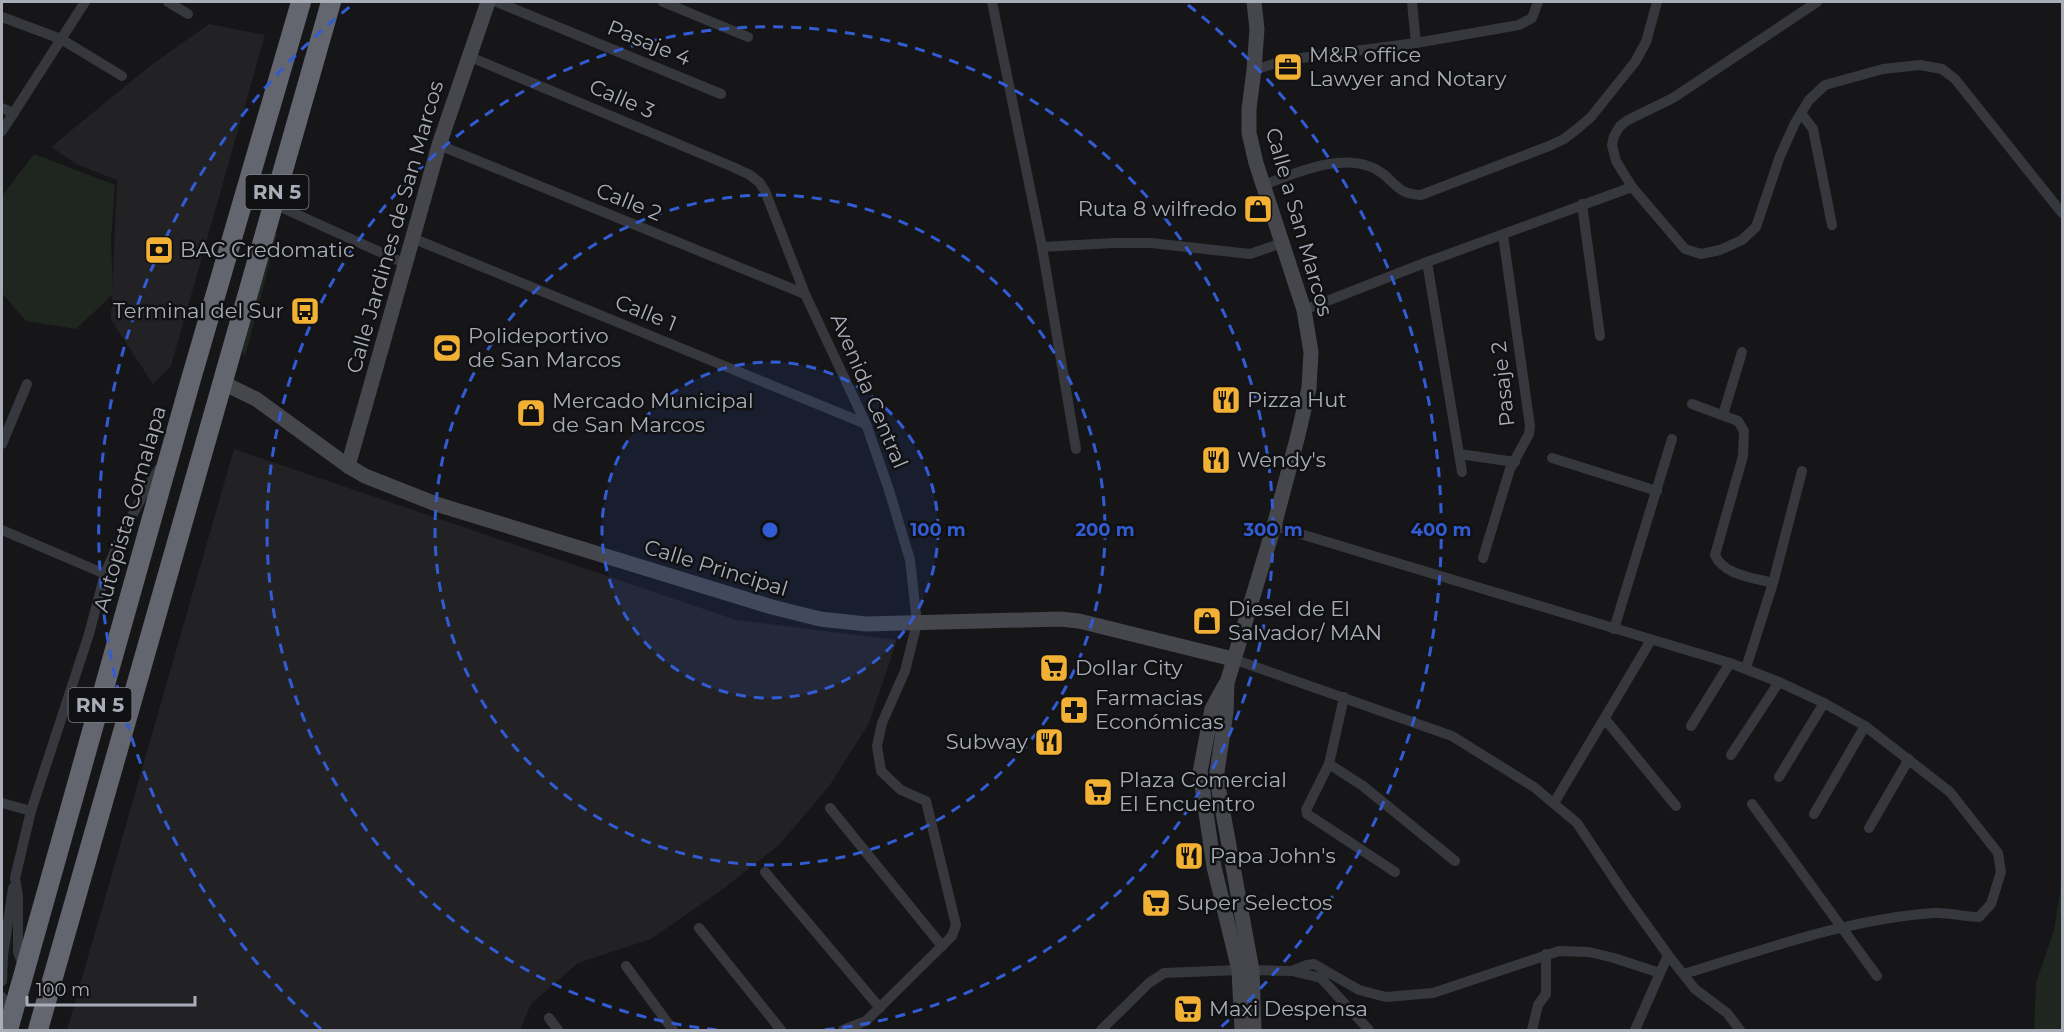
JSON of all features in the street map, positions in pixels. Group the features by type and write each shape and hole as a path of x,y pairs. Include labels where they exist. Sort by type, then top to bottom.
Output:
{"highway":[{"name":"Autopista Comalapa","path":"6,1030 26,970 301,2"},
{"name":"RN 5","path":"38,1030 331,2"}],"main road":[{"name":"Calle Jardines de San Marcos","path":"348,466 439,145 488,2"},
{"name":"Calle a San Marcos","path":"1227,683 1274,526 1309,388 1311,352 1304,310 1256,163 1249,133 1249,109 1257,30 1254,2"},
{"name":"Calle Principal","path":"224,383 256,399 365,476 436,504 772,607 820,619 866,624 1060,619 1079,621 1233,659"},
{"path":"1227,683 1212,709 1200,772 1219,893 1246,970 1242,1030"},
{"path":"1227,683 1227,712 1218,772 1219,791 1243,918 1239,927 1254,1030"},
{"path":"1200,772 1205,774 1209,781 1228,879 1236,885"},
{"path":"1219,893 1234,916 1243,918"}],"street":[{"path":"2,131 85,2"},
{"path":"168,2 188,15"},
{"name":"Pasaje 4","path":"497,2 721,94"},
{"path":"663,2 748,37"},
{"path":"992,2 1042,247 1076,449"},
{"path":"1412,2 1416,43"},
{"path":"1254,70 1286,60 1416,43 1526,22 1532,18 1538,2"},
{"path":"1264,185 1313,166 1356,163 1370,166 1400,191 1410,195 1421,195 1564,139 1591,117 1635,63 1646,42 1658,2"},
{"path":"1816,2 1673,98 1628,120 1620,126 1614,136 1612,145 1616,161 1632,187 1685,249 1701,254 1720,250 1742,240 1756,227 1780,156 1809,100 1825,85 1883,69 1920,65 1942,69 1963,88 2062,213"},
{"path":"2,16 61,39 122,76"},
{"name":"Calle 3","path":"468,56 733,167 759,182"},
{"path":"2,108 14,112"},
{"path":"1802,113 1813,129 1832,225"},
{"name":"Calle 2","path":"439,145 805,294"},
{"name":"Avenida Central","path":"759,182 771,203 805,294 866,424 910,560 917,623"},
{"path":"1304,310 1632,187"},
{"path":"274,204 404,263"},
{"path":"1582,204 1600,336"},
{"name":"Pasaje 2","path":"1483,558 1510,469 1529,434 1530,426 1503,235"},
{"name":"Calle 1","path":"412,238 866,424"},
{"path":"1042,247 1150,243 1250,254 1282,243"},
{"path":"1427,262 1462,472"},
{"path":"1723,415 1742,352"},
{"path":"2,444 27,384"},
{"path":"1692,405 1738,422 1744,431 1745,442 1715,555 1725,568 1773,583"},
{"path":"1614,629 1672,439"},
{"path":"2,981 3,957 15,878 31,811 89,634 105,574 120,537 146,489 173,449"},
{"path":"1459,454 1515,462"},
{"path":"1552,458 1657,490"},
{"path":"1746,668 1773,583 1802,471"},
{"path":"1274,526 1730,663 1779,682 1824,703 1865,726 1909,759 1950,792 1998,853 2001,872 1991,904 1979,916 1964,917 1936,913 1841,927 1684,974"},
{"path":"2,530 105,574"},
{"path":"843,1030 866,1021 880,1008 952,936 956,925 926,801 901,790 881,771 877,746 882,723 905,671 917,623"},
{"path":"1554,803 1651,640"},
{"path":"1233,659 1452,736 1534,787 1577,822 1668,955 1695,989 1727,1013 1740,1030"},
{"path":"1691,726 1730,663"},
{"path":"1731,755 1779,682"},
{"path":"1344,697 1329,765 1306,810 1307,814 1395,872"},
{"path":"1779,777 1824,703"},
{"path":"1605,719 1676,806"},
{"path":"1814,814 1865,726"},
{"path":"1869,828 1909,759"},
{"path":"1329,765 1363,786 1455,861"},
{"path":"2,803 31,811"},
{"path":"1752,804 1877,976"},
{"path":"830,808 942,946"},
{"path":"765,872 880,1008"},
{"path":"15,878 18,896 18,952 26,970"},
{"path":"699,928 782,1030"},
{"path":"1292,971 1314,964 1359,990 1386,997 1434,993 1559,951 1588,952 1660,973"},
{"path":"1532,1030 1538,1005 1546,994 1546,954"},
{"path":"1635,1030 1668,955"},
{"path":"626,966 673,1030"},
{"path":"1101,1030 1149,983 1164,973 1246,970 1292,971 1321,978 1368,1030"},
{"path":"2,997 6,1030"},
{"path":"549,1018 558,1030"}],"shaded area":[{"name":"BAC Credomatic","path":"209,24 265,35 171,366 153,384 111,320 117,180 78,165 51,147 150,66"},
{"path":"34,154 115,185 111,241 113,294 76,329 26,321 2,293 2,196"},
{"path":"275,231 277,235 245,357 241,348"},
{"path":"234,449 736,620 897,640 869,723 830,785 779,845 723,889 651,939 578,963 531,1004 520,1030 67,1030"},
{"path":"2062,864 2062,1030 2034,1030 2036,983 2054,930"}],"place":[{"name":"M&R office Lawyer and Notary","path":"1288,67"},
{"name":"Ruta 8 wilfredo","path":"1258,209"},
{"name":"BAC Credomatic","path":"159,250"},
{"name":"Terminal del Sur","path":"305,311"},
{"name":"Polideportivo de San Marcos","path":"447,348"},
{"name":"Pizza Hut","path":"1226,400"},
{"name":"Mercado Municipal de San Marcos","path":"531,413"},
{"name":"Wendy's","path":"1216,460"},
{"name":"Diesel de El Salvador/ MAN","path":"1207,621"},
{"name":"Dollar City","path":"1054,668"},
{"name":"Farmacias Económicas","path":"1074,710"},
{"name":"Subway","path":"1049,742"},
{"name":"Plaza Comercial El Encuentro","path":"1098,792"},
{"name":"Papa John's","path":"1189,856"},
{"name":"Super Selectos","path":"1156,903"},
{"name":"Maxi Despensa","path":"1188,1009"}]}
